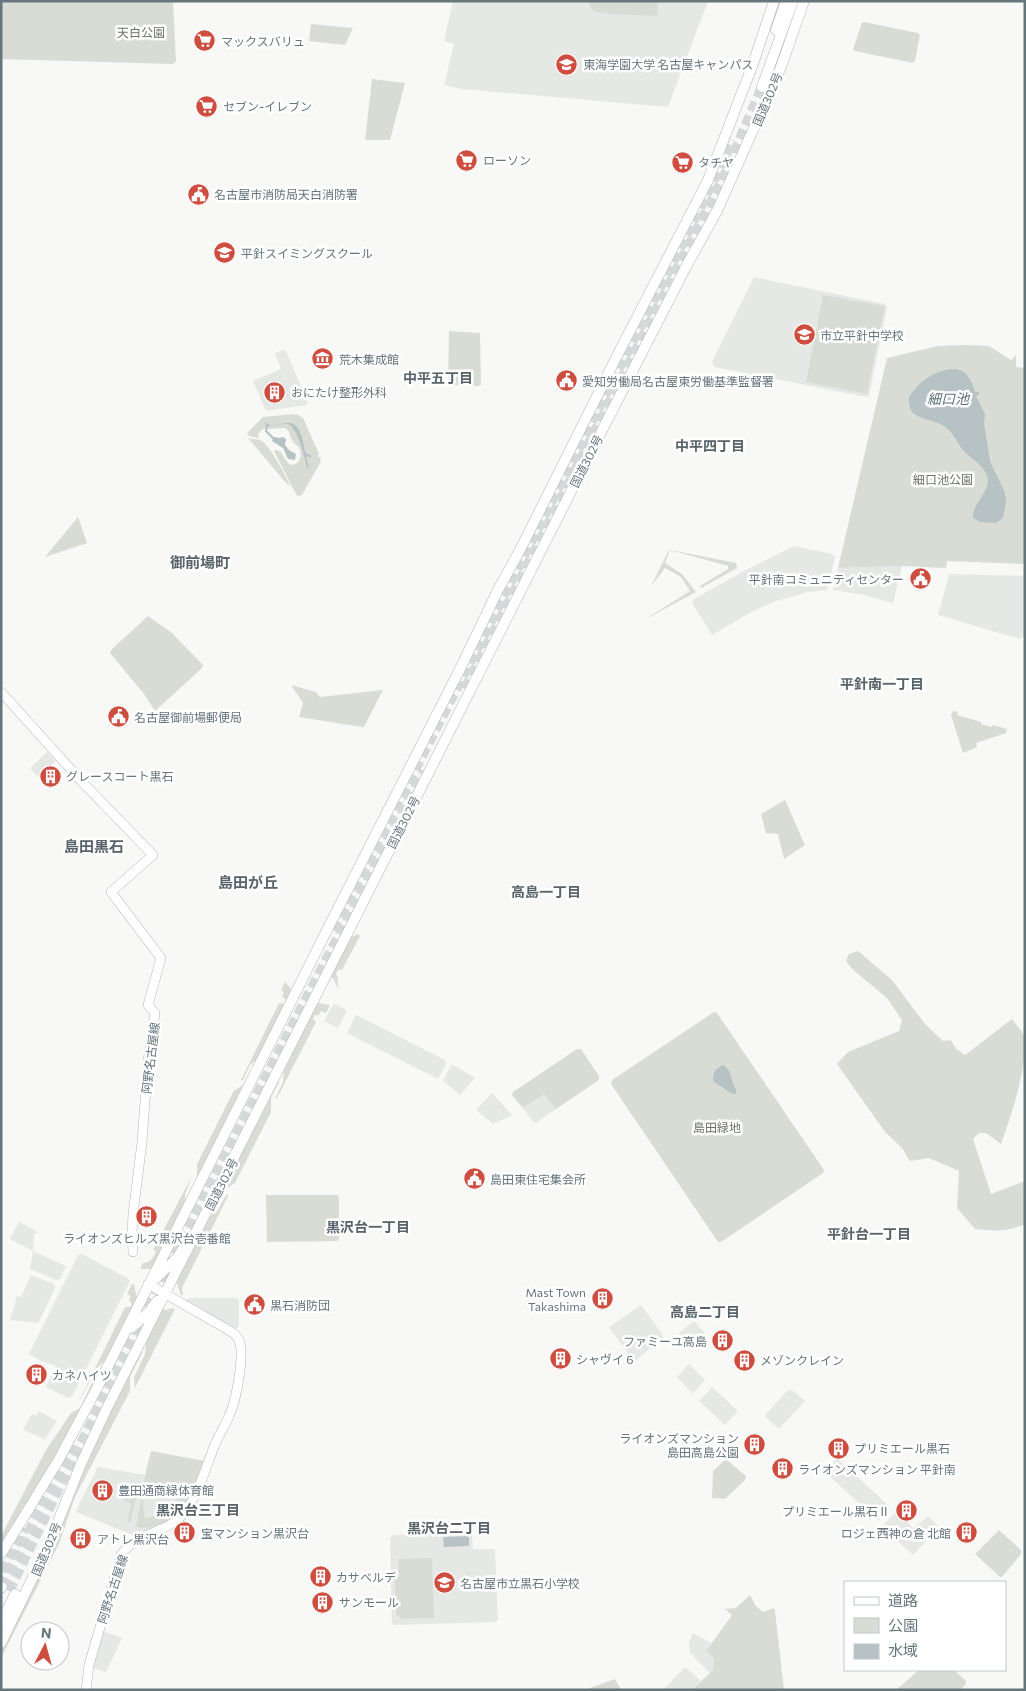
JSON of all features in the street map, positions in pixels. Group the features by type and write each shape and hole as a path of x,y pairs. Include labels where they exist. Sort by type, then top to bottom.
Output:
{"highway":[{"name":"国道302号","path":"1,1554 58,1461 98,1388 148,1284 452,685 498,590 526,539 618,354 708,180 753,64 774,1"},
{"path":"786,1 759,86 793,1"},
{"name":"国道302号","path":"1,1643 46,1551 81,1464 106,1410 594,446 688,263 717,211 781,67 804,1"},
{"path":"148,1284 177,1258 188,1241 195,1235"},
{"path":"121,1339 139,1319 149,1312 160,1297 166,1294"},
{"path":"1,1607 7,1590"},
{"path":"1,1622 7,1590"}],"main road":[{"name":"阿野名古屋線","path":"1,692 84,784 153,855 111,892 161,958 148,1005 155,1013 148,1061 142,1142 133,1214 133,1252"},
{"name":"阿野名古屋線","path":"86,1690 89,1665 121,1555 132,1543 174,1522 187,1509 200,1486 216,1440 229,1417 239,1383 240,1347 236,1336 148,1284"}],"shaded area":[{"name":"東海学園大学 名古屋キャンパス","path":"453,1 708,1 668,107 462,89 444,85 454,44 444,41"},
{"name":"市立平針中学校","path":"754,277 885,304 887,307 869,396 866,397 714,367 712,362"},
{"path":"283,350 286,351 308,403 306,405 266,411 253,381 281,369 275,353"},
{"path":"794,546 832,554 835,557 827,590 808,592 776,601 755,610 712,635 692,603 694,599"},
{"path":"902,566 893,603 864,595 833,590 838,568"},
{"path":"949,575 1025,576 1025,635 1020,639 938,615"},
{"path":"47,752 56,761 38,777 30,768"},
{"path":"335,1004 347,1010 338,1028 324,1021"},
{"path":"356,1015 445,1060 446,1064 438,1079 347,1033"},
{"path":"451,1065 475,1078 460,1095 443,1081"},
{"path":"492,1093 512,1115 493,1124 476,1110"},
{"path":"545,1093 556,1109 536,1123 533,1122 523,1108"},
{"path":"19,1222 38,1232 34,1235 33,1251 10,1239"},
{"path":"33,1251 66,1266 60,1279 56,1280 30,1269"},
{"path":"82,1254 130,1281 73,1395 68,1398 46,1387 56,1366 41,1361 29,1354 78,1255"},
{"path":"31,1275 54,1284 55,1288 39,1322 10,1320 17,1296 21,1297"},
{"path":"188,1298 236,1298 239,1300 239,1326 235,1330 185,1302"},
{"path":"247,1298 260,1298 260,1310 245,1310 245,1300"},
{"path":"641,1305 663,1335 662,1338 636,1360 633,1360 609,1327"},
{"path":"694,1321 705,1333 691,1346 679,1333"},
{"path":"689,1364 705,1380 693,1394 677,1377"},
{"path":"712,1387 738,1411 725,1425 699,1401"},
{"path":"788,1390 792,1390 805,1401 779,1429 766,1417 766,1414"},
{"path":"39,1411 57,1421 45,1439 23,1430 32,1414 36,1416"},
{"path":"151,1451 204,1461 175,1517 135,1536 76,1512 98,1467 145,1475"},
{"path":"837,1458 890,1507 879,1520 825,1472"},
{"path":"896,1512 913,1528 928,1516 939,1527 913,1555 884,1528 884,1524"},
{"name":"名古屋市立黒石小学校","path":"470,1533 472,1535 473,1549 494,1549 495,1551 498,1620 495,1622 395,1625 392,1623 390,1538 393,1535"},
{"path":"103,1631 122,1638 106,1672 93,1666"},
{"path":"693,1633 711,1643 706,1651 714,1659 713,1670 710,1673 690,1653 689,1642"},
{"path":"685,1667 701,1681 692,1690 663,1690"}],"green space":[{"name":"天白公園","path":"1,1 173,1 176,62 173,64 1,59"},
{"path":"590,1 658,1 657,16 594,12 590,7"},
{"path":"864,22 918,33 920,35 915,61 913,63 855,51 853,49"},
{"path":"311,24 353,28 345,45 309,41"},
{"path":"372,79 405,83 390,140 365,140"},
{"path":"823,295 885,306 867,394 806,382"},
{"path":"449,331 480,333 481,385 451,385 448,383"},
{"name":"細口池公園","path":"938,346 989,346 1011,360 1016,355 1016,367 1025,368 1025,564 947,561 946,568 902,566 838,568 887,358"},
{"path":"294,414 303,418 319,454 318,457 321,457 320,463 302,495 297,496 274,451 281,452 290,465 298,462 301,457 300,450 293,442 288,431 285,428 264,428 258,434 259,438 249,436 247,433 263,417"},
{"path":"248,438 260,440 268,447 291,486 286,483"},
{"path":"78,517 87,543 45,557"},
{"path":"669,550 665,563 682,574 696,592 644,620 690,591 681,577 665,568 651,586"},
{"path":"670,550 736,563 737,568 701,588 700,586 728,569 728,566"},
{"path":"148,616 172,633 203,665 155,711 144,694 110,653"},
{"path":"291,685 316,692 320,697 383,690 364,727 362,727 299,717 303,703"},
{"path":"953,711 958,712 957,715 981,722 981,724 1007,729 1006,733 976,743 977,747 963,753 951,715"},
{"path":"785,800 805,845 784,859 778,834 766,833 761,814"},
{"path":"358,934 360,936 342,970 338,970 336,974 338,977 338,988 331,977 351,937"},
{"path":"858,951 892,980 925,1024 943,1041 951,1040 956,1049 965,1055 1012,1019 1023,1034 1025,1052 1021,1079 1001,1144 986,1133 979,1133 973,1139 991,1194 1025,1181 1025,1224 1001,1230 975,1229 957,1208 959,1171 929,1158 910,1161 902,1148 885,1132 837,1064 848,1052 899,1031 902,1020 887,998 852,969 846,961 849,954"},
{"path":"285,982 293,991 260,1057 250,1065 243,1080 241,1080 279,1003 284,1004 286,1000 282,996 284,992 281,990"},
{"path":"318,1003 330,1005 326,1013 321,1011 319,1015 315,1015 313,1019 316,1022 275,1099 283,1082 284,1068"},
{"name":"島田緑地","path":"714,1012 717,1013 824,1170 823,1173 721,1242 718,1242 611,1084 612,1080"},
{"path":"577,1049 581,1049 599,1076 599,1080 556,1109 544,1094 523,1108 512,1095 513,1092"},
{"path":"277,1081 279,1082 271,1098 271,1112 235,1183 226,1189 215,1207"},
{"path":"244,1084 189,1194 197,1177 197,1164 233,1092"},
{"path":"192,1176 185,1194 185,1203 152,1269 140,1269 143,1263 150,1261 154,1256 156,1251 153,1250"},
{"path":"228,1194 182,1288 183,1295 181,1295 176,1281 208,1218 218,1210"},
{"path":"266,1195 337,1195 339,1197 339,1239 337,1241 267,1242"},
{"path":"132,1284 134,1284 136,1295 139,1297 108,1358 96,1369 79,1401 125,1307 130,1307 132,1304 129,1300 131,1296 127,1294"},
{"path":"162,1309 175,1309 135,1388 134,1377 145,1354 146,1341"},
{"path":"141,1351 142,1353 130,1377 130,1391 75,1497 59,1544 1,1658 1,1650 38,1577 88,1457"},
{"path":"98,1371 100,1373 58,1452 1,1545 1,1536 46,1450 71,1413 80,1408"},
{"path":"151,1451 204,1461 193,1491 182,1509 166,1522 156,1526 140,1528 136,1526 142,1495 145,1519 169,1510 181,1496 148,1490 143,1485"},
{"path":"726,1459 746,1476 745,1480 725,1499 712,1498 713,1471"},
{"path":"121,1490 137,1494 130,1523 127,1522 131,1504 117,1497"},
{"path":"999,1530 1021,1550 1021,1554 1002,1577 975,1554"},
{"path":"432,1558 434,1618 402,1619 396,1614 395,1578 399,1577 398,1559"},
{"path":"750,1595 756,1606 763,1612 774,1608 784,1690 692,1690 713,1670 714,1659 706,1651 732,1615 725,1609 736,1608"},
{"path":"918,1671 955,1671 966,1681 966,1684 960,1690 896,1690"},
{"path":"615,1679 621,1690 585,1690"}],"water":[{"name":"細口池","path":"950,369 964,372 970,378 975,392 979,392 976,396 985,414 984,424 990,461 1005,493 1006,503 1003,518 996,523 980,522 973,518 975,507 987,487 988,481 985,471 963,450 947,428 919,417 910,408 909,397 926,378 943,370"},
{"path":"288,423 298,428 305,452 313,456 306,456 309,469 300,442 291,426 287,424 276,425"},
{"path":"275,437 286,439 285,445 296,454 295,460 288,459 283,448 272,441"},
{"path":"723,1065 730,1073 736,1094 731,1093 714,1082 713,1076 715,1072"},
{"path":"469,1536 469,1546 444,1547 443,1537"}],"waterway":[{"path":"267,425 266,431 273,438"}],"tunnel":[{"path":"465,689 727,170 762,87"},
{"path":"333,930 733,140"},
{"path":"9,1591 162,1282 424,771"},
{"path":"2,1587 72,1444"},
{"path":"1,1571 25,1528"}],"place":[{"name":"マックスバリュ","path":"205,41"},
{"name":"東海学園大学 名古屋キャンパス","path":"567,64"},
{"name":"セブン-イレブン","path":"207,106"},
{"name":"ローソン","path":"467,160"},
{"name":"タチヤ","path":"682,162"},
{"name":"名古屋市消防局天白消防署","path":"198,194"},
{"name":"平針スイミングスクール","path":"225,253"},
{"name":"市立平針中学校","path":"804,335"},
{"name":"荒木集成館","path":"323,359"},
{"name":"愛知労働局名古屋東労働基準監督署","path":"566,381"},
{"name":"おにたけ整形外科","path":"275,392"},
{"name":"平針南コミュニティセンター","path":"920,579"},
{"name":"名古屋御前場郵便局","path":"118,717"},
{"name":"グレースコート黒石","path":"50,776"},
{"name":"島田東住宅集会所","path":"474,1179"},
{"name":"ライオンズヒルズ黒沢台壱番館","path":"147,1217"},
{"name":"Mast Town Takashima","path":"602,1299"},
{"name":"黒石消防団","path":"254,1305"},
{"name":"ファミーユ高島","path":"723,1341"},
{"name":"シャヴイ 6","path":"560,1359"},
{"name":"メゾンクレイン","path":"744,1360"},
{"name":"カネハイツ","path":"36,1375"},
{"name":"ライオンズマンション 島田高島公園","path":"755,1445"},
{"name":"プリミエール黒石","path":"838,1448"},
{"name":"ライオンズマンション 平針南","path":"782,1469"},
{"name":"豊田通商緑体育館","path":"102,1490"},
{"name":"プリミエール黒石Ⅱ","path":"906,1511"},
{"name":"宝マンション黒沢台","path":"185,1533"},
{"name":"ロジェ西神の倉 北館","path":"967,1533"},
{"name":"アトレ黒沢台","path":"81,1539"},
{"name":"カサベルデ","path":"320,1577"},
{"name":"名古屋市立黒石小学校","path":"444,1583"},
{"name":"サンモール","path":"323,1602"}],"district":[{"name":"中平五丁目","path":"438,377"},
{"name":"中平四丁目","path":"710,445"},
{"name":"御前場町","path":"200,562"},
{"name":"平針南一丁目","path":"882,683"},
{"name":"島田黒石","path":"94,846"},
{"name":"島田が丘","path":"248,882"},
{"name":"高島一丁目","path":"546,891"},
{"name":"黒沢台一丁目","path":"368,1226"},
{"name":"平針台一丁目","path":"869,1233"},
{"name":"高島二丁目","path":"705,1311"},
{"name":"黒沢台三丁目","path":"198,1509"},
{"name":"黒沢台二丁目","path":"449,1527"}]}
